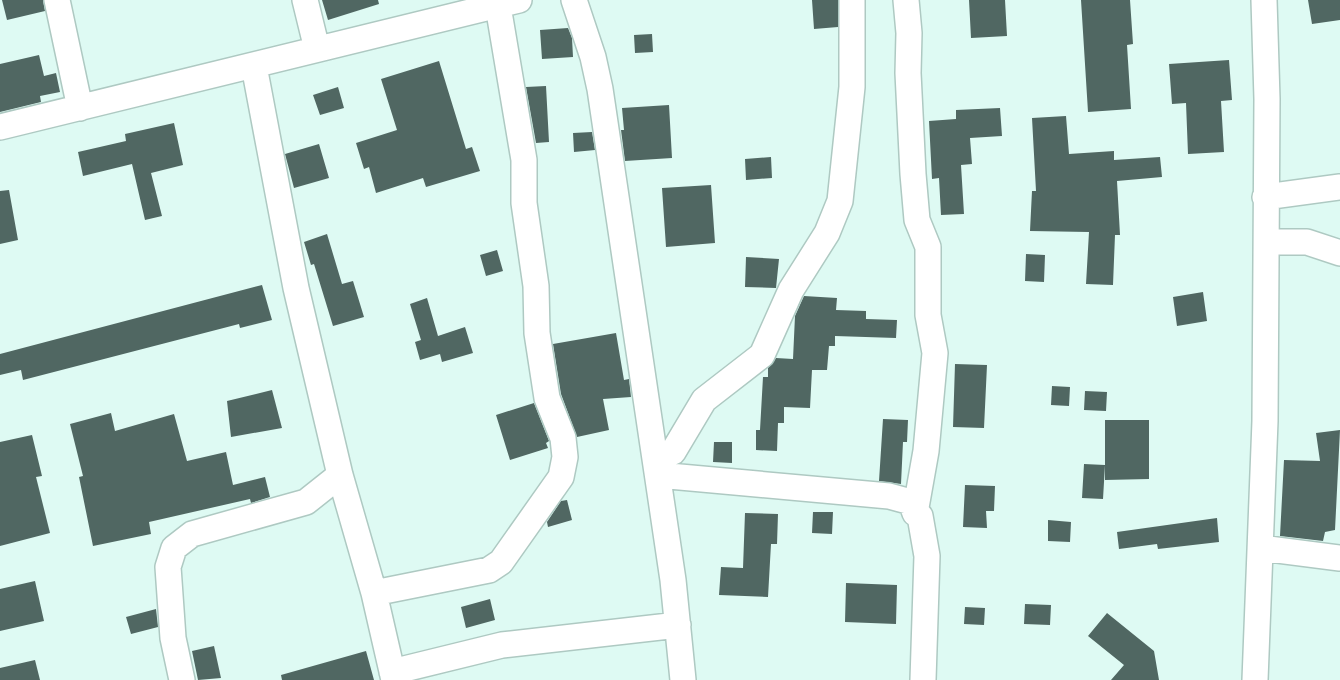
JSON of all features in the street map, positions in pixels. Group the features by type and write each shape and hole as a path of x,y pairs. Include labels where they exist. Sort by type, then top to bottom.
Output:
{"street":[{"path":"57,0 80,108"},
{"path":"305,0 317,50"},
{"path":"574,0 592,50 600,89 657,467 678,625 683,680"},
{"path":"657,467 673,452 704,400 762,356 791,290 830,225 840,201 852,87 852,0"},
{"path":"906,0 909,34 908,73 913,174 917,220 928,247 928,315 935,353 926,451 915,513"},
{"path":"1255,680 1262,548 1267,242 1265,197 1267,99 1264,0"},
{"path":"0,128 508,3 524,160 524,203 536,286 538,342 547,398 563,438 565,457 561,477 501,562 490,570 374,593"},
{"path":"254,66 296,288 340,475 374,593 393,676 502,645 678,625"},
{"path":"1265,197 1340,187"},
{"path":"1267,242 1307,242 1340,253"},
{"path":"657,467 889,496 911,502 915,513 920,516 926,556 922,680"},
{"path":"182,680 173,638 168,567 174,548 192,534 306,502 340,475"},
{"path":"1262,548 1340,558"}],"building":[{"path":"2,0 43,0 45,11 7,20"},
{"path":"322,0 378,0 379,4 328,20"},
{"path":"812,0 838,0 838,27 814,29"},
{"path":"969,0 1005,0 1007,36 971,38"},
{"path":"1081,0 1130,0 1133,44 1127,45 1131,109 1088,112"},
{"path":"1308,0 1340,0 1340,20 1312,24"},
{"path":"568,28 572,38 573,57 542,59 540,30"},
{"path":"652,34 653,52 635,53 634,35"},
{"path":"39,55 44,76 56,73 60,92 40,96 41,102 0,112 0,64"},
{"path":"1229,60 1232,100 1221,101 1224,152 1188,154 1186,103 1172,104 1169,64"},
{"path":"439,61 466,149 472,147 480,171 426,187 423,178 376,193 369,167 364,169 356,143 397,130 381,79"},
{"path":"546,86 549,142 536,143 526,87"},
{"path":"338,87 344,108 320,115 313,95"},
{"path":"669,105 672,158 625,161 621,130 624,130 622,108"},
{"path":"1000,108 1002,136 970,138 972,164 961,165 964,214 941,215 939,178 932,179 929,121 956,119 956,110"},
{"path":"1066,116 1069,154 1114,151 1114,160 1160,157 1162,177 1117,181 1120,235 1115,235 1113,285 1086,284 1089,232 1030,231 1032,191 1036,191 1032,118"},
{"path":"174,123 183,165 151,173 162,216 145,220 132,164 83,176 78,152 126,141 125,134"},
{"path":"592,132 595,150 574,152 573,133"},
{"path":"319,144 329,178 294,188 285,154"},
{"path":"771,157 772,178 746,180 745,159"},
{"path":"711,185 715,243 666,247 662,188"},
{"path":"9,190 18,240 0,244 0,191"},
{"path":"327,234 342,284 353,281 364,317 333,326 314,264 311,265 304,242"},
{"path":"497,250 503,271 486,276 480,255"},
{"path":"1026,254 1045,255 1044,282 1025,281"},
{"path":"746,257 779,259 776,288 745,287"},
{"path":"262,285 272,320 240,328 239,324 23,380 21,370 0,375 0,354"},
{"path":"1203,292 1207,321 1177,326 1173,297"},
{"path":"804,296 837,298 836,310 866,311 866,319 897,320 896,338 835,336 835,346 829,346 827,370 812,370 810,408 784,407 784,423 778,423 777,451 756,450 756,430 760,430 763,377 768,377 768,368 776,358 793,359 795,316"},
{"path":"427,298 438,336 465,327 473,353 442,362 440,354 420,360 415,342 421,340 410,304"},
{"path":"616,333 624,380 629,379 631,397 603,399 609,430 577,437 561,394 553,344"},
{"path":"955,364 987,365 984,428 953,427"},
{"path":"1052,386 1070,387 1069,406 1051,405"},
{"path":"272,390 282,428 231,437 227,401"},
{"path":"1085,391 1107,392 1106,411 1084,410"},
{"path":"534,403 549,441 546,443 548,448 510,460 496,415"},
{"path":"111,413 115,431 174,414 187,461 226,452 233,485 265,477 270,497 251,503 250,499 149,522 151,534 93,546 79,477 83,476 70,424"},
{"path":"883,419 908,420 907,442 903,442 901,484 879,481"},
{"path":"1105,420 1149,420 1149,479 1105,480"},
{"path":"1340,430 1335,530 1325,532 1323,541 1280,536 1284,460 1320,461 1316,433"},
{"path":"32,435 42,476 36,477 50,533 0,546 0,442"},
{"path":"714,442 732,442 732,463 713,462"},
{"path":"1084,464 1105,465 1103,499 1082,498"},
{"path":"965,485 995,486 994,511 986,511 987,528 963,527"},
{"path":"567,500 572,520 548,527 547,522 561,501"},
{"path":"813,512 833,512 832,534 812,533"},
{"path":"745,513 778,514 777,544 771,544 768,597 719,595 721,567 743,568"},
{"path":"1217,518 1219,542 1158,549 1157,544 1119,549 1117,532"},
{"path":"1048,520 1071,522 1070,542 1048,541"},
{"path":"35,581 44,621 0,631 0,589"},
{"path":"846,583 897,585 896,624 845,622"},
{"path":"490,599 495,620 466,628 461,607"},
{"path":"1025,604 1051,605 1050,625 1024,624"},
{"path":"965,607 985,608 984,625 964,624"},
{"path":"156,609 158,627 131,634 126,617"},
{"path":"1107,613 1154,651 1159,680 1111,680 1124,665 1088,636"},
{"path":"214,646 221,678 198,680 192,651"},
{"path":"366,651 374,680 282,680 281,675"},
{"path":"35,660 40,680 0,680 0,668"}]}
